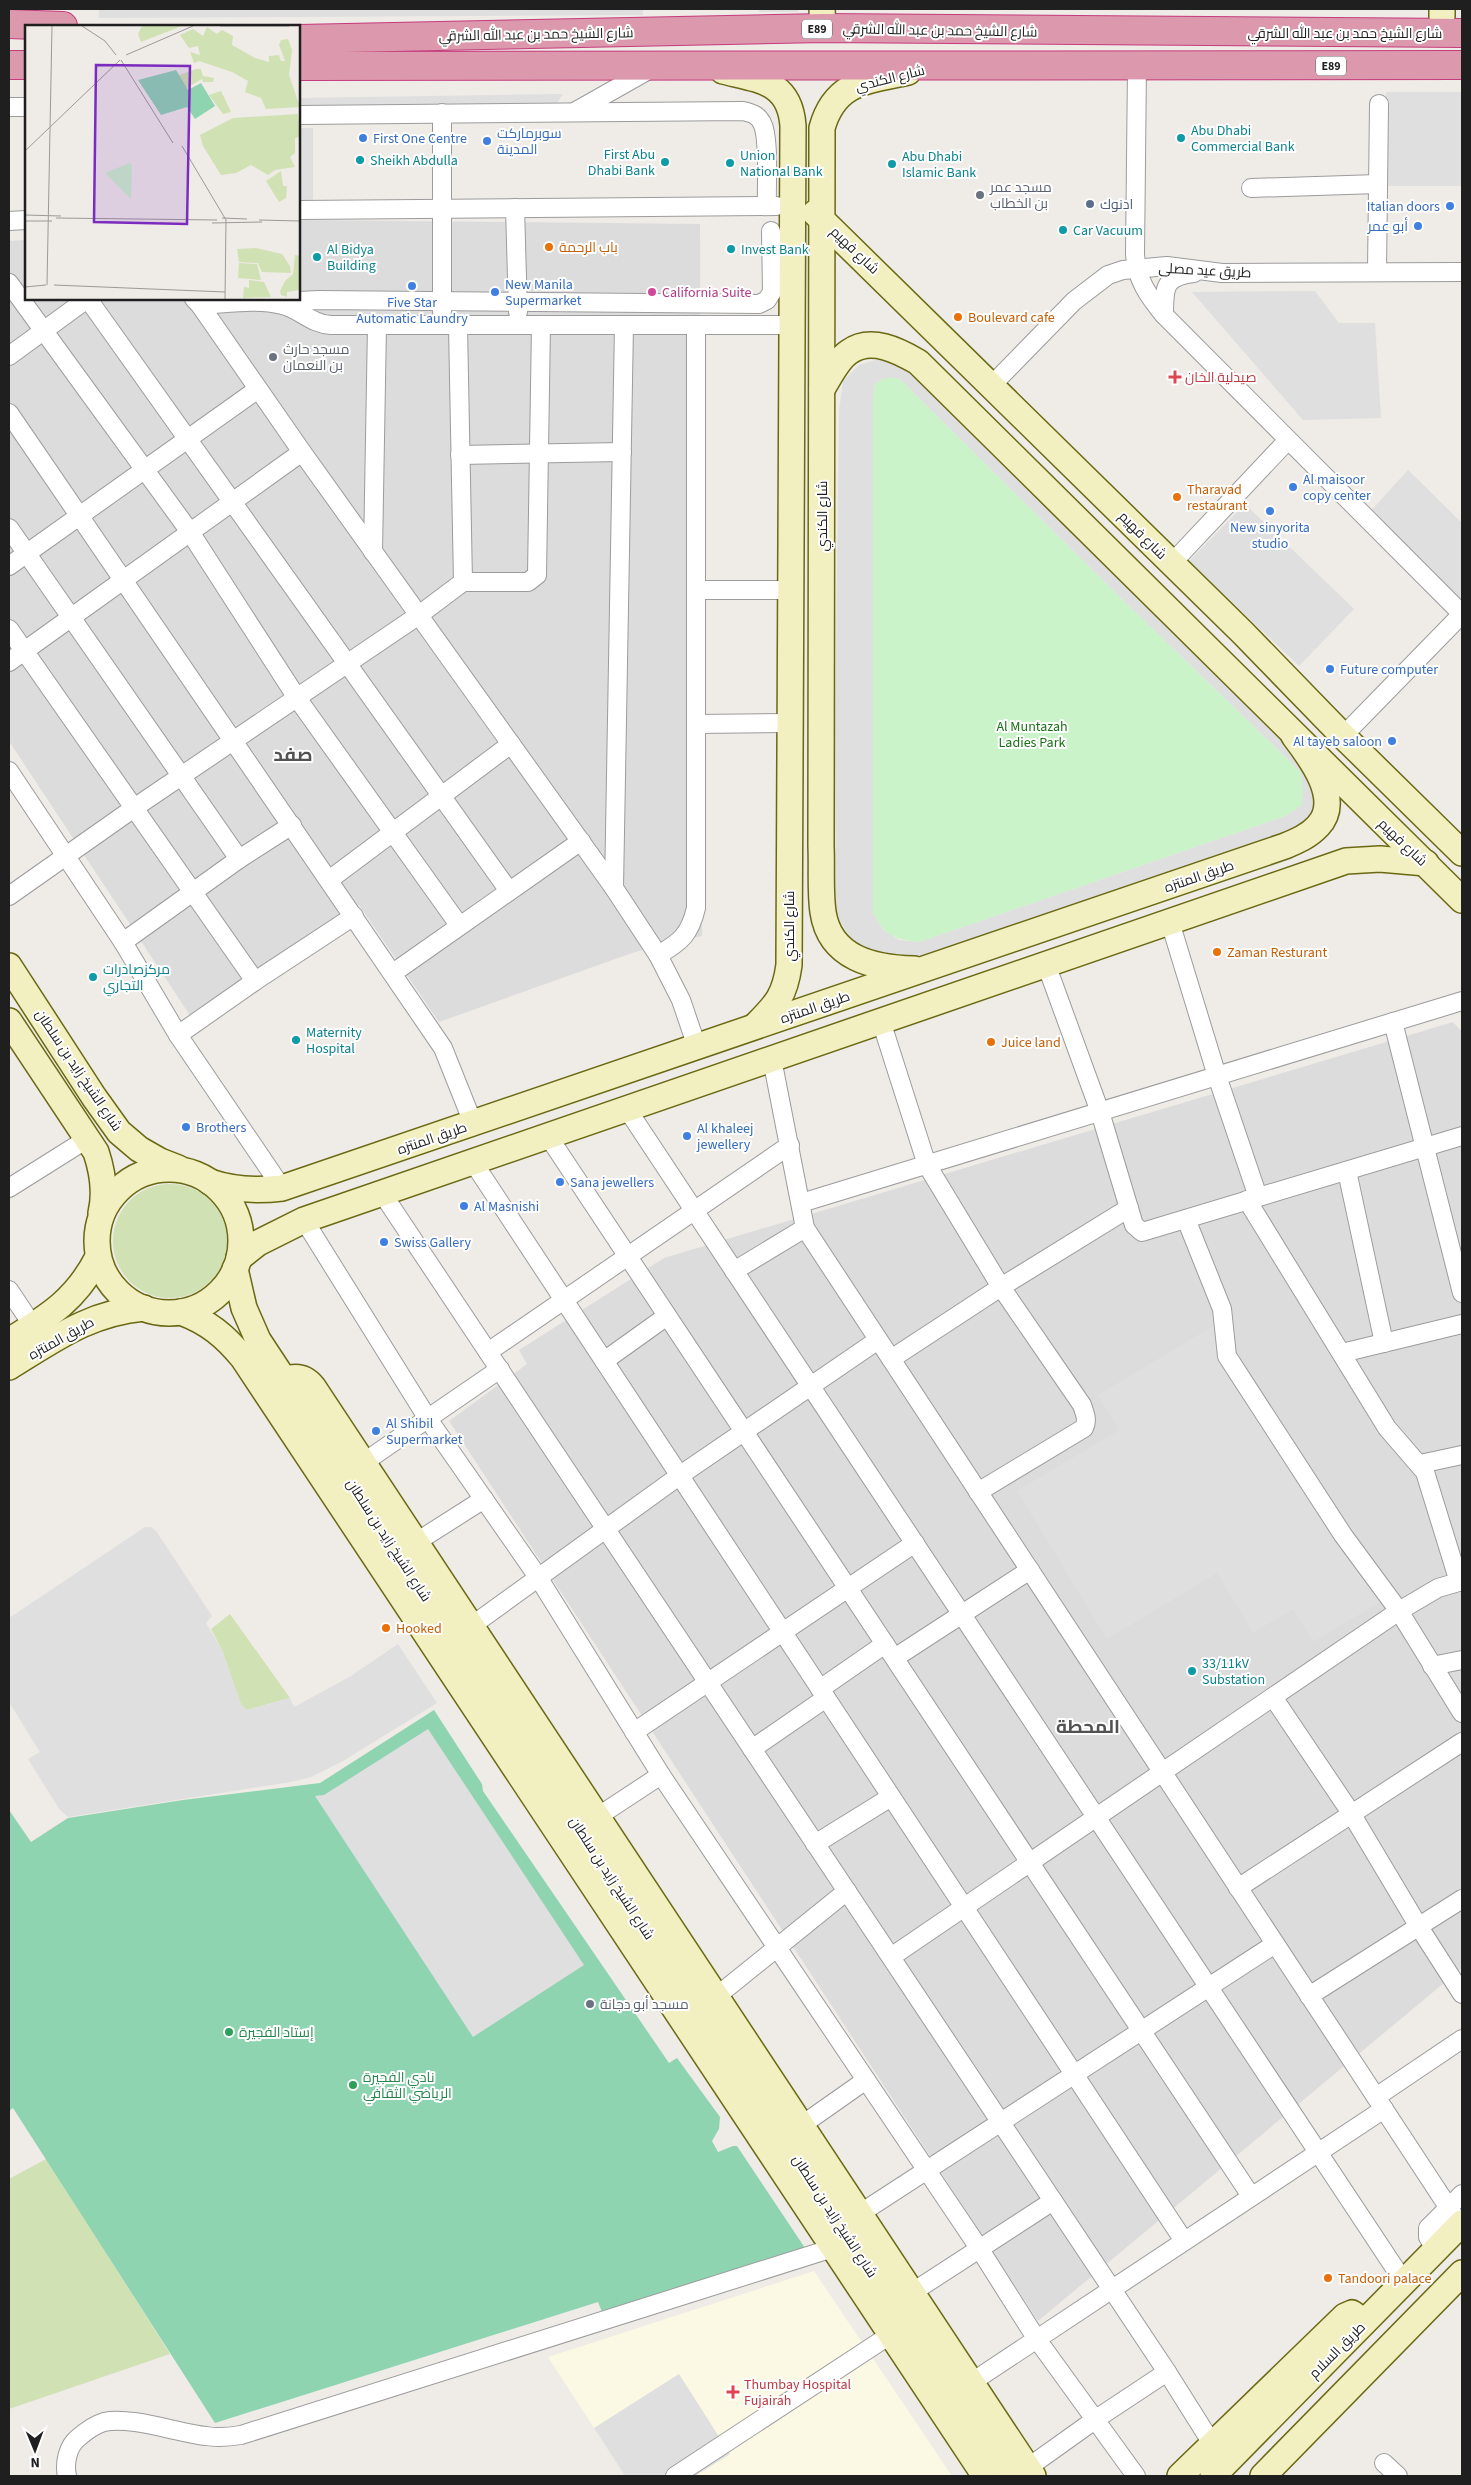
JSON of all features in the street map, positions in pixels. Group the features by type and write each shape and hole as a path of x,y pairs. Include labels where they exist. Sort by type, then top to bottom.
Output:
{"highway":[{"name":"شارع الشيخ حمد بن عبد الله الشرقي","path":"300,39 822,19 1335,33 1452,18"},
{"path":"9,24 36,25"},
{"path":"9,43 25,43"},
{"path":"9,65 25,65"},
{"name":"E89","path":"307,66 1199,67 1462,65"},
{"path":"1199,67 1226,78 1259,82 1462,84"}],"street":[{"path":"574,112 656,66"},
{"name":"شارع الكندي","path":"699,66 768,82 785,97 793,118 790,433 789,965 786,987 776,1005 753,1028"},
{"name":"شارع الكندي","path":"924,970 886,968 861,961 842,949 831,933 823,913 822,128 829,108 836,98 858,83 933,67"},
{"path":"1137,67 1137,268 1147,293 1164,315 1287,441 1462,614 1343,736"},
{"path":"1377,272 1379,104"},
{"path":"9,107 25,107"},
{"path":"300,115 574,112 752,113 762,124 766,133 766,206"},
{"path":"442,113 443,301 450,325 460,455 463,582"},
{"path":"1251,188 1378,184"},
{"path":"300,210 793,206"},
{"name":"شارع فهيم","path":"793,206 807,209 822,218 1462,852"},
{"path":"515,208 518,325"},
{"path":"9,221 25,220"},
{"path":"197,302 274,303 305,300 759,304 767,300 772,292 771,231"},
{"name":"طريق عيد مصلى","path":"992,385 1074,301 1108,275 1137,268 1179,267 1204,272 1462,272"},
{"path":"1164,315 1165,291 1169,282 1179,275 1204,272"},
{"path":"9,284 190,532 297,698 395,832 459,925"},
{"path":"9,356 87,300"},
{"path":"89,300 509,891"},
{"path":"197,302 373,552 614,888 658,955 681,1000 697,1047"},
{"path":"274,303 294,309 322,325 791,326"},
{"path":"658,955 675,946 691,928 696,908 696,325"},
{"path":"373,552 377,326"},
{"path":"9,896 134,808 419,615 463,582 528,582 537,575 541,326"},
{"path":"614,888 624,326"},
{"name":"شارع فهيم","path":"822,389 848,352 861,347 876,345 896,349 918,362 1462,900"},
{"path":"9,566 258,389"},
{"path":"9,413 443,1048 473,1124"},
{"path":"790,433 798,445 805,447 817,441 822,435"},
{"path":"1172,563 1287,441"},
{"path":"9,662 302,452"},
{"path":"460,455 622,452"},
{"path":"9,528 239,860"},
{"path":"696,590 790,590"},
{"path":"9,629 255,981"},
{"path":"1288,730 1281,705 1289,698 1310,700"},
{"path":"696,724 789,723"},
{"name":"طريق المنتزه","path":"200,1178 230,1188 247,1190 282,1188 1238,863 1305,837 1320,825 1324,816 1326,801 1324,787 1310,756 1288,730"},
{"path":"329,880 511,744"},
{"path":"9,771 123,942 178,1035 282,1188"},
{"path":"123,942 192,892 292,825"},
{"path":"393,973 581,841"},
{"path":"9,1021 96,1152 102,1168 104,1200 97,1240 98,1257 106,1276 118,1292 144,1308 162,1313 181,1312 204,1304 223,1289 237,1263 258,1243 304,1220 1346,861 1380,858 1426,863"},
{"path":"1238,863 1248,873 1251,886 1246,895"},
{"path":"178,1035 255,981 354,916"},
{"path":"891,1958 1399,1610 1438,1588 1460,1581 1433,1490 1420,1464 1387,1428 1253,1199 1170,922"},
{"path":"1046,964 1100,1112 1134,1225 1142,1232 1462,1136"},
{"name":"شارع الشيخ زايد بن سلطان","path":"9,966 94,1097 119,1132 139,1149 160,1161 200,1178"},
{"path":"802,1203 1462,1001"},
{"path":"881,1021 927,1165 1001,1287 1082,1405 1086,1423 1084,1428 978,1492"},
{"path":"1393,1022 1462,1293"},
{"path":"772,1059 802,1203 805,1228 1457,2218"},
{"path":"627,1109 1404,2282"},
{"path":"548,1136 1251,2196"},
{"path":"9,1188 87,1139"},
{"path":"488,1352 627,1255 695,1212 790,1145"},
{"path":"473,1162 1184,2241"},
{"path":"100,1222 112,1197 134,1179 162,1170 200,1178 219,1190 234,1210 240,1233 237,1263"},
{"path":"1347,1171 1384,1343"},
{"path":"382,1193 1167,2372 1216,2462"},
{"path":"891,1359 1001,1287 1128,1208"},
{"path":"1186,1218 1222,1308 1227,1356 1338,1527 1399,1610 1462,1713"},
{"path":"304,1220 428,1420 538,1577 661,1775 979,2248 1036,2338 1136,2476"},
{"path":"734,1271 805,1228"},
{"name":"طريق المنتزه","path":"9,1341 60,1308 72,1297 87,1278 98,1257"},
{"name":"شارع الشيخ زايد بن سلطان","path":"237,1263 250,1326 284,1380 355,1469 792,2132 845,2229 890,2335 984,2476"},
{"path":"9,1290 33,1326"},
{"name":"طريق المنتزه","path":"9,1367 87,1321 105,1314 144,1308"},
{"name":"شارع الشيخ زايد بن سلطان","path":"181,1312 200,1319 216,1330 243,1358 845,2229 902,2299 961,2389 1022,2474"},
{"path":"604,1361 667,1316"},
{"path":"1342,1353 1462,1324"},
{"path":"462,1632 605,1528 878,1340"},
{"path":"355,1469 500,1370"},
{"path":"1420,1464 1462,1454"},
{"path":"407,1548 484,1499"},
{"path":"634,1732 915,1543"},
{"path":"752,1748 823,1694 890,1650 962,1614 1030,1570"},
{"path":"1432,1666 1462,1660"},
{"path":"1273,1697 1351,1813 1419,1927 1462,1994"},
{"path":"1238,1888 1462,1742"},
{"path":"588,1822 661,1775"},
{"path":"815,1844 891,1797"},
{"path":"707,2004 847,1891"},
{"path":"1309,1996 1462,1899"},
{"path":"66,2476 68,2453 75,2440 88,2429 104,2422 123,2421 224,2438 241,2434 845,2229 927,2171 1275,1944"},
{"path":"961,2389 1319,2152 1462,2039"},
{"path":"792,2132 866,2080"},
{"path":"1457,2218 1462,2194"},
{"path":"902,2299 1053,2201"},
{"name":"طريق السلام","path":"1180,2476 1216,2462 1364,2322 1436,2250 1457,2218"},
{"path":"1263,2476 1462,2273"},
{"path":"675,2476 890,2335"},
{"path":"1022,2474 1096,2419 1167,2372"},
{"path":"1384,2463 1398,2476"}],"shaded area":[{"path":"99,9 643,9 643,15 99,18"},
{"path":"759,9 798,9 798,12 759,12"},
{"path":"1386,92 1462,92 1462,186 1387,186"},
{"path":"563,94 555,106 300,110 300,98"},
{"path":"300,128 313,128 313,203 300,203"},
{"path":"300,220 700,224 702,936 635,952 439,1022 359,905 193,1020 9,741 9,241 25,240 25,300 300,300"},
{"path":"1315,291 1339,323 1375,323 1381,418 1303,420 1192,292"},
{"path":"879,359 902,363 1308,762 1319,796 1309,823 1281,843 912,961 880,958 852,942 836,913 835,736 839,411 843,381 859,365","holes":["884,378 899,378 1116,593 1301,772 1303,788 1302,805 1286,816 920,942 899,940 883,930 873,913 873,400 874,385"]},
{"path":"1408,470 1462,523 1462,605 1369,513"},
{"path":"1245,504 1354,609 1299,666 1189,561"},
{"path":"1453,1022 1462,1032 1462,1968 1038,2321 449,1421 527,1364 519,1350 664,1258"},
{"path":"1218,1323 1385,1599 1313,1642 1293,1609 1253,1633 1217,1573 1107,1639 1017,1491 1119,1430 1098,1395"},
{"path":"145,1527 151,1527 156,1531 212,1616 206,1623 222,1650 241,1704 247,1710 290,1698 294,1707 351,1676 398,1644 437,1703 343,1761 311,1777 291,1782 68,1817 60,1810 28,1759 40,1752 9,1702 9,1618"},
{"path":"428,1729 584,1965 473,2037 315,1796 324,1795"},
{"name":"Thumbay Hospital Fujairah","path":"814,2271 952,2476 625,2476 548,2357"},
{"path":"679,2374 730,2454 695,2476 625,2476 594,2428"}],"green space":[{"name":"Al Muntazah Ladies Park","path":"884,378 899,378 1116,593 1301,772 1303,788 1302,805 1286,816 920,942 897,938 882,928 873,914 873,400 874,385"},
{"path":"170,1184 192,1188 202,1193 218,1209 223,1219 227,1241 223,1263 218,1273 202,1289 192,1294 170,1298 148,1294 138,1289 122,1273 117,1263 113,1241 117,1219 122,1209 138,1193 148,1188"},
{"path":"230,1614 290,1698 247,1710 241,1705 222,1650 211,1629"},
{"name":"نادي الفجيرة الرياضي الثقافي","path":"434,1710 482,1784 483,1791 669,2063 677,2058 720,2117 719,2129 712,2141 718,2152 737,2146 807,2251 604,2317 598,2302 215,2423 13,2108 9,2111 9,1810 31,1842 68,1818 183,1800 320,1783"},
{"path":"44,2155 170,2354 9,2409 9,2179 46,2159"}],"place":[{"name":"First One Centre","path":"363,138"},
{"name":"Abu Dhabi Commercial Bank","path":"1181,138"},
{"name":"سوبرماركت المدينة","path":"487,141"},
{"name":"Sheikh Abdulla","path":"360,160"},
{"name":"First Abu Dhabi Bank","path":"665,162"},
{"name":"Union National Bank","path":"730,163"},
{"name":"Abu Dhabi Islamic Bank","path":"892,164"},
{"name":"مسجد عمر بن الخطاب","path":"980,195"},
{"name":"ادنوك","path":"1090,204"},
{"name":"Italian doors","path":"1450,206"},
{"name":"أبو عمر","path":"1418,226"},
{"name":"Car Vacuum","path":"1063,230"},
{"name":"باب الرحمة","path":"549,247"},
{"name":"Invest Bank","path":"731,249"},
{"name":"Al Bidya Building","path":"317,257"},
{"name":"Five Star Automatic Laundry","path":"412,286"},
{"name":"New Manila Supermarket","path":"495,292"},
{"name":"California Suite","path":"652,292"},
{"name":"Boulevard cafe","path":"958,317"},
{"name":"مسجد حارث بن النعمان","path":"273,357"},
{"name":"صيدلية الخان","path":"1175,377"},
{"name":"Al maisoor copy center","path":"1293,487"},
{"name":"Tharavad restaurant","path":"1177,497"},
{"name":"New sinyorita studio","path":"1270,511"},
{"name":"Future computer","path":"1330,669"},
{"name":"Al tayeb saloon","path":"1392,741"},
{"name":"Zaman Resturant","path":"1217,952"},
{"name":"مركزصادرات التجاري","path":"93,977"},
{"name":"Maternity Hospital","path":"296,1040"},
{"name":"Juice land","path":"991,1042"},
{"name":"Brothers","path":"186,1127"},
{"name":"Al khaleej jewellery","path":"687,1136"},
{"name":"Sana jewellers","path":"560,1182"},
{"name":"Al Masnishi","path":"464,1206"},
{"name":"Swiss Gallery","path":"384,1242"},
{"name":"Al Shibil Supermarket","path":"376,1431"},
{"name":"Hooked","path":"386,1628"},
{"name":"33/11kV Substation","path":"1192,1671"},
{"name":"مسجد أبو دجانة","path":"590,2004"},
{"name":"إستاد الفجيرة","path":"229,2032"},
{"name":"نادي الفجيرة الرياضي الثقافي","path":"353,2085"},
{"name":"Tandoori palace","path":"1328,2278"},
{"name":"Thumbay Hospital Fujairah","path":"733,2392"}],"district":[{"name":"صفد","path":"293,754"},
{"name":"المحطة","path":"1088,1726"}]}
